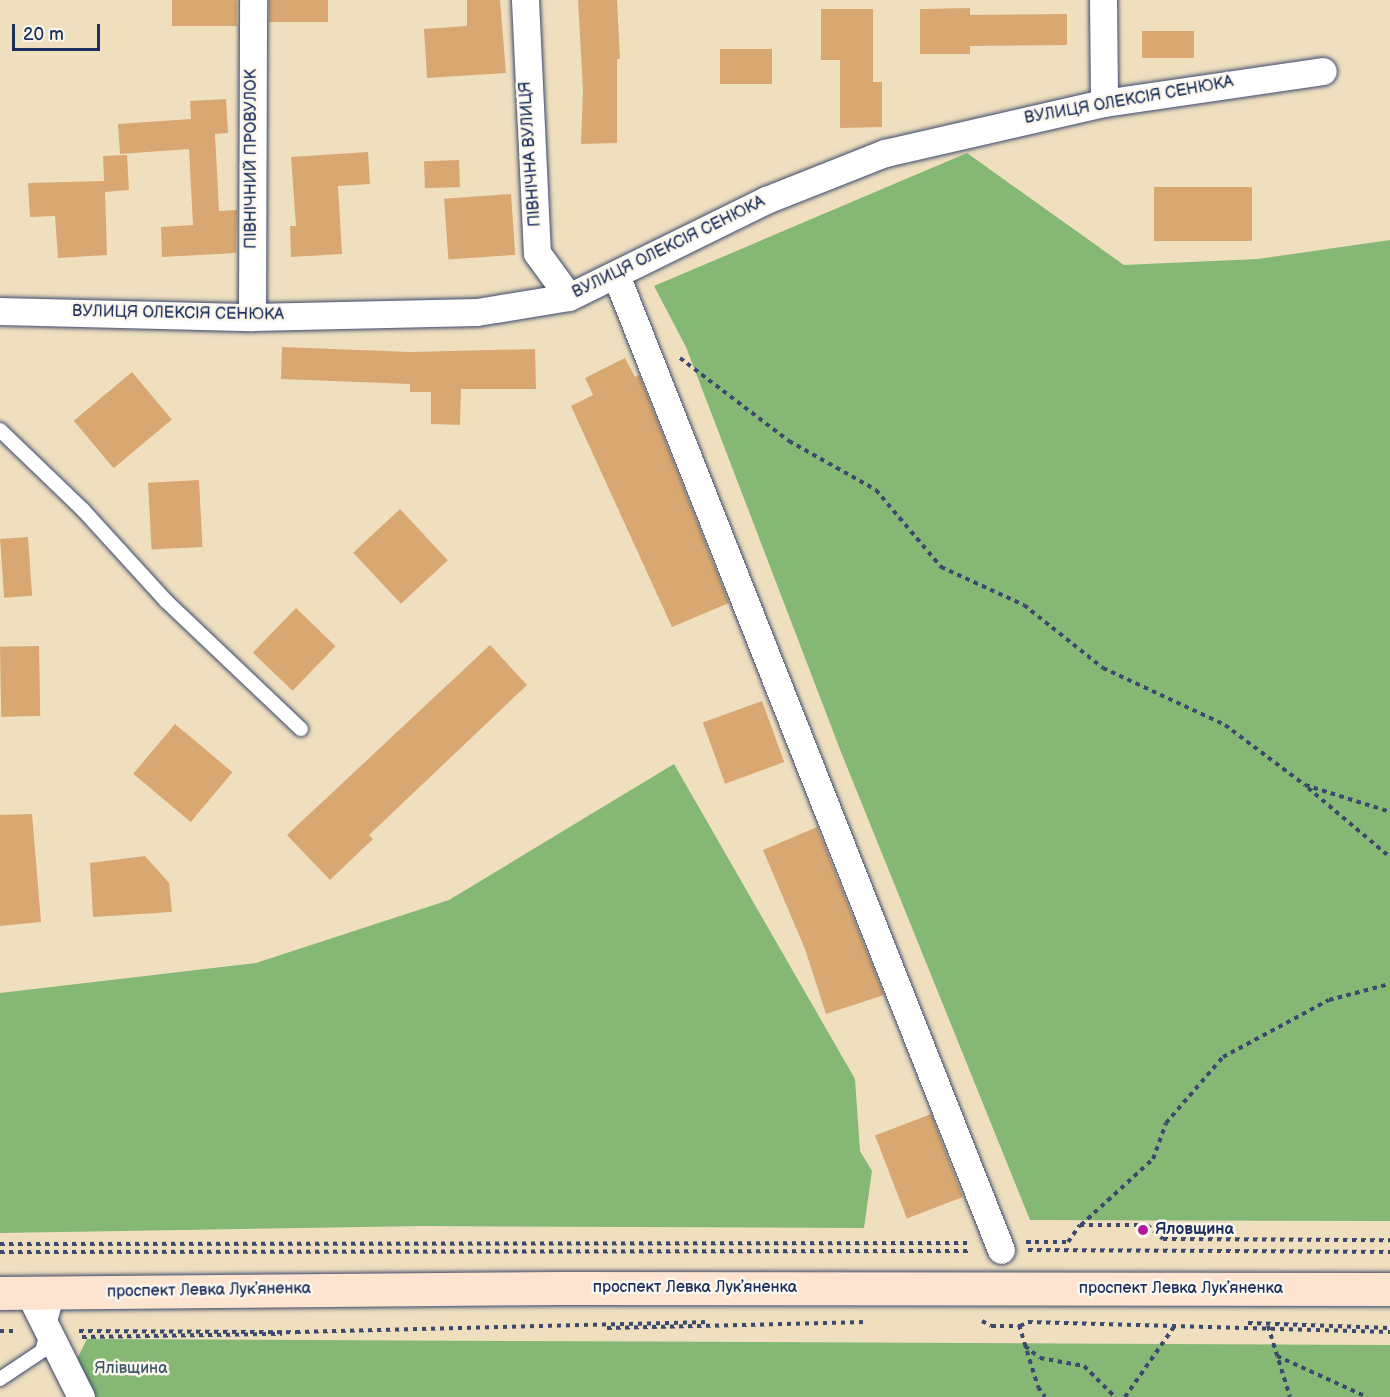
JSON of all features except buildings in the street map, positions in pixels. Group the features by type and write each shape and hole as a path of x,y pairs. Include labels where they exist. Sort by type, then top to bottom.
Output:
{"main road":[{"name":"проспект Левка Лукʼяненка","path":"29,1293 563,1288 1390,1289"}],"street":[{"name":"ПІВНІЧНИЙ ПРОВУЛОК","path":"252,317 253,0"},
{"name":"ПІВНІЧНА ВУЛИЦЯ","path":"525,0 525,63 537,252 569,297"},
{"path":"1102,0 1104,103"},
{"name":"ВУЛИЦЯ ОЛЕКСІЯ СЕНЮКА","path":"0,311 252,317 477,312 569,297 766,200 885,153 1104,103 1323,71"},
{"path":"616,275 1000,1246"},
{"path":"29,1293 81,1397"}],"lane":[{"path":"0,430 83,510 166,601 301,729"},
{"path":"0,1379 42,1351 50,1334"}],"path":[{"path":"638,329 789,441 876,490 941,567 1024,605 1103,668 1225,725 1305,785 1390,857"},
{"path":"1305,785 1390,812"},
{"path":"0,1252 1000,1246 1068,1242 1080,1225 1153,1159 1166,1124 1223,1058 1329,1000 1390,984"},
{"path":"1080,1225 1147,1225 1163,1239 1390,1240"},
{"path":"0,1244 1000,1246 1390,1252"},
{"path":"0,1331 50,1334 317,1332 872,1317"},
{"path":"1177,1323 1028,1322 1020,1326 973,1319 1177,1323 1390,1330"},
{"path":"1017,1319 1045,1397"},
{"path":"50,1334 869,1322"},
{"path":"1125,1397 1177,1323"},
{"path":"1268,1326 1290,1397"},
{"path":"1025,1346 1040,1358 1084,1366 1115,1397"},
{"path":"1277,1356 1367,1397"}],"green space":[{"path":"967,153 1124,265 1258,259 1390,240 1390,1221 1030,1220 841,752 686,347 654,286"},
{"path":"674,764 855,1079 860,1151 872,1171 864,1228 422,1226 0,1233 0,993 256,963 449,900"},
{"name":"Ялівщина","path":"87,1339 1390,1345 1390,1397 92,1397 71,1371"}],"place":[{"name":"Яловщина","path":"1143,1230"}]}
